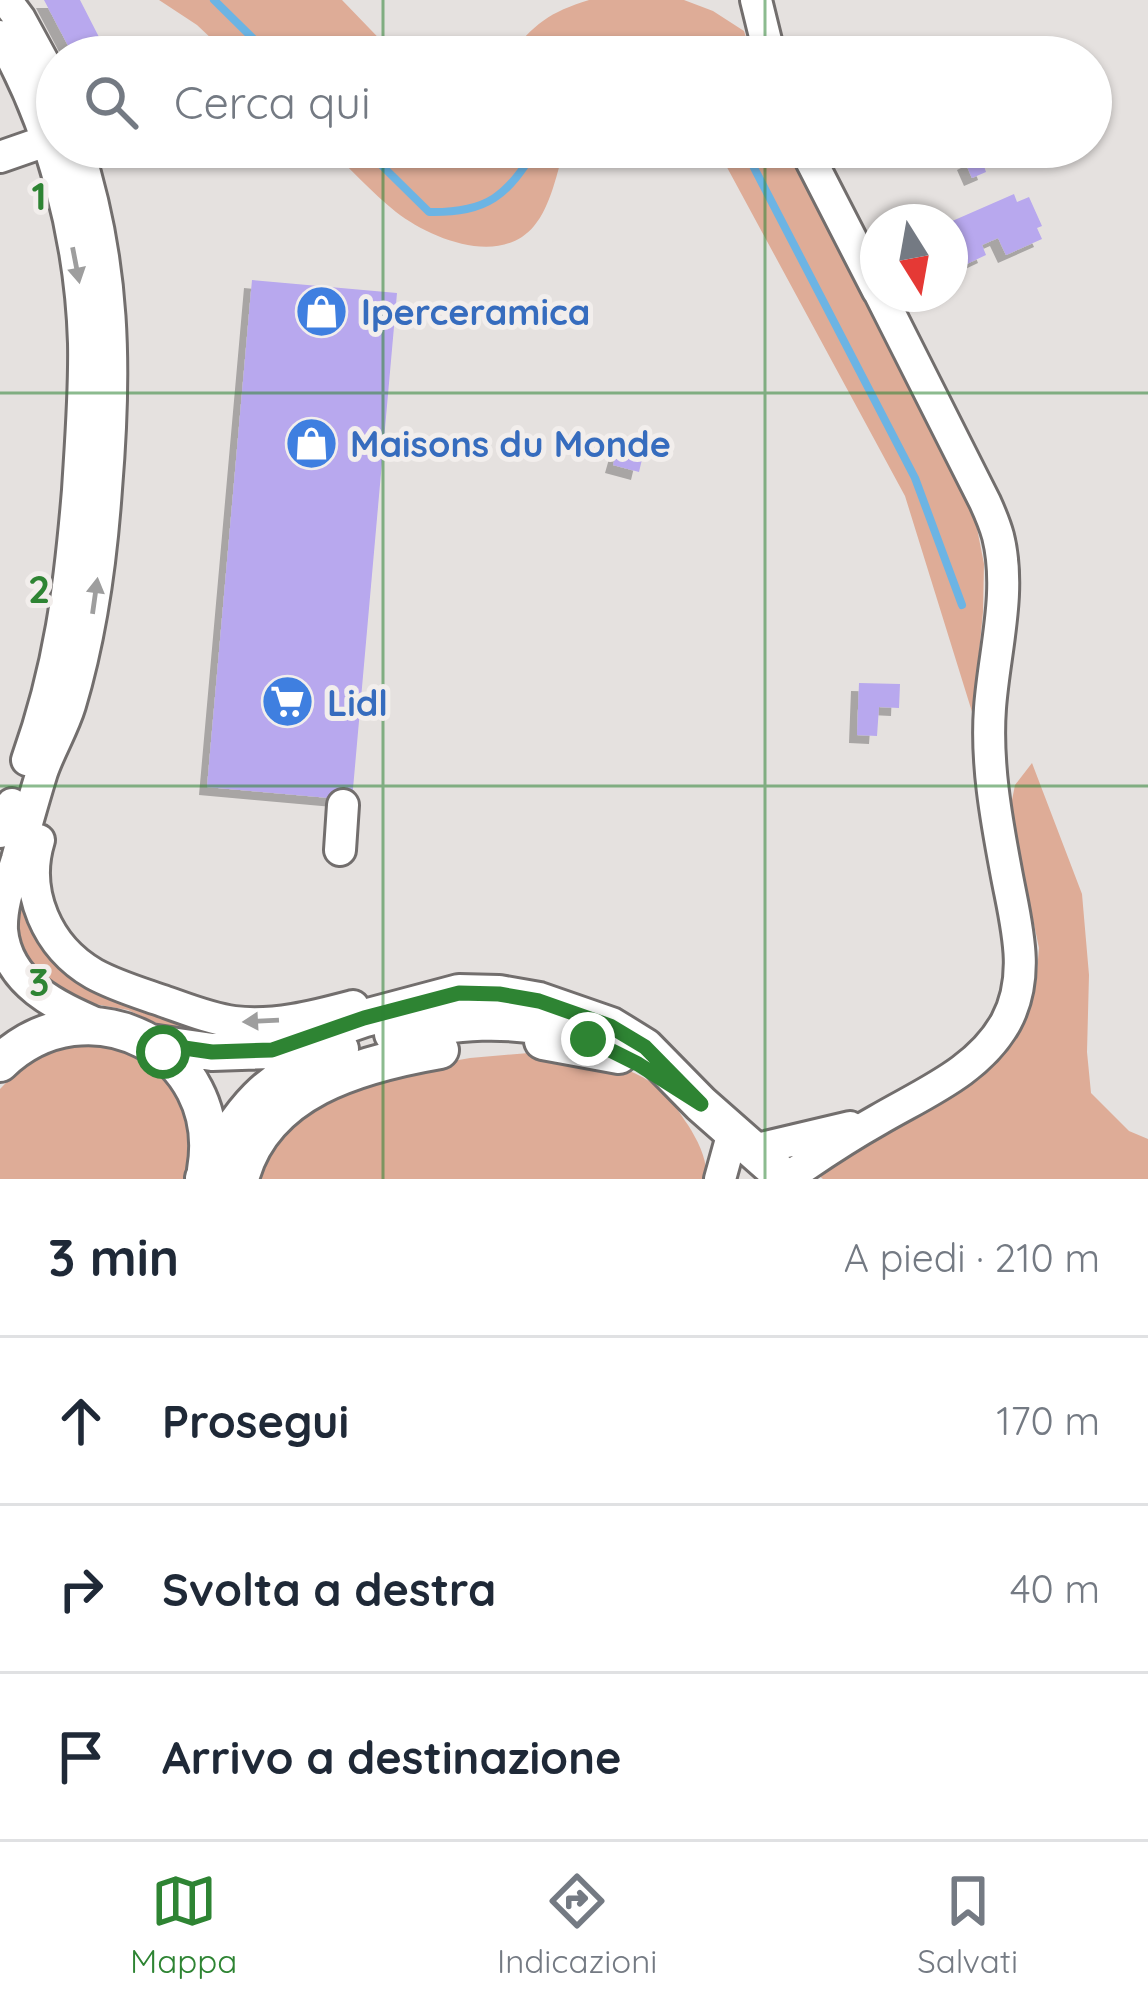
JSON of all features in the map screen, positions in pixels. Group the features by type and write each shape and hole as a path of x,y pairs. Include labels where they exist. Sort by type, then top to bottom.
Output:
{"main road":[{"path":"150,1043 212,1052 272,1050 364,1018 459,993 539,1001 610,1026 645,1047 786,1179"},
{"path":"204,1179 228,1134 259,1094 301,1066 366,1041 426,1027 496,1021 548,1027 620,1055 701,1104"},
{"path":"0,1063 43,1034 73,1026 104,1026 136,1035 185,1074 200,1102 209,1147 204,1179"},
{"path":"240,1179 254,1140 284,1107 365,1068 436,1050 526,1040 620,1055"}],"street":[{"path":"7,0 36,48"},
{"path":"755,0 764,36"},
{"path":"0,36 36,116"},
{"path":"0,157 36,144"},
{"path":"0,859 6,818 47,702 68,603 82,425 80,288 54,168"},
{"path":"84,168 107,279 112,385 93,611 59,772 33,860 41,914 64,952 110,982 235,1022 322,1015 404,994 459,993"},
{"path":"815,168 860,255"},
{"path":"786,1179 966,1068 993,1042 1019,990 1021,957 998,831 989,743 1003,570 998,536 986,502 889,312"},
{"path":"69,708 44,768 5,900 2,929 11,959 37,992 104,1026"},
{"path":"340,850 343,805"},
{"path":"720,1179 743,1141 874,1122"}],"shaded area":[{"path":"159,0 342,0 377,36 209,36"},
{"path":"589,0 684,0 713,11 746,36 526,36 563,9"},
{"path":"348,168 559,168 540,218 520,238 503,245 485,247 446,239 411,222"},
{"path":"727,168 797,168 860,291 860,312 871,312 974,513 984,564 973,715 905,496"},
{"path":"1032,763 1082,894 1091,1093 1129,1131 1148,1139 1148,1179 823,1179 818,1175 822,1167 971,1080 1011,1046 1021,1031 1036,983 1039,948 1010,810 1015,785"},
{"path":"21,887 32,924 241,1040 167,1028 128,1010 78,1001 36,977 13,932"},
{"path":"63,1044 118,1045 165,1073 192,1121 190,1179 0,1179 0,1089 26,1062"},
{"path":"529,1053 601,1062 651,1082 692,1131 704,1158 706,1179 251,1179 266,1143 339,1090 408,1069"}],"building":[{"path":"44,0 80,0 98,36 63,36"},
{"path":"968,168 985,168 986,172 972,178"},
{"path":"1014,194 1017,202 1029,197 1042,226 1037,228 1042,239 1006,255 998,238 982,245 986,255 968,263 968,214"},
{"path":"252,280 397,293 352,800 207,787"},
{"path":"619,444 644,451 639,472 613,465"},
{"path":"859,683 900,684 899,708 879,707 877,736 857,735"}],"waterway":[{"path":"214,0 251,36"},
{"path":"384,168 429,212 481,205 505,189 523,168"},
{"path":"754,168 915,478 962,605"}],"place":[{"name":"Iperceramica","path":"322,311"},
{"name":"Maisons du Monde","path":"311,443"},
{"name":"Lidl","path":"288,702"}],"route":[{"path":"163,1052 150,1043 212,1052 272,1050 364,1018 459,993 499,994 539,1001 610,1026 645,1047 701,1104 588,1039"}]}
